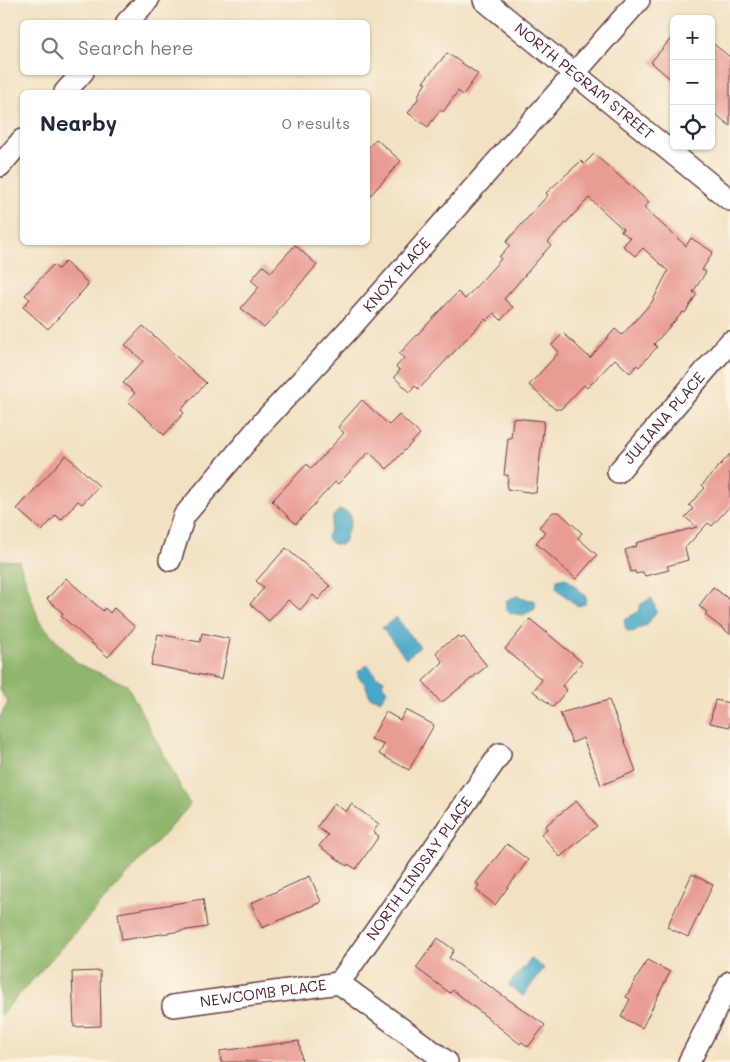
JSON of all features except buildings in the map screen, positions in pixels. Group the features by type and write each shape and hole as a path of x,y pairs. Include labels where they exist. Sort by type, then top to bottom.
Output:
{"street":[{"path":"130,20 148,0"},
{"name":"NORTH PEGRAM STREET","path":"484,0 730,200"},
{"name":"KNOX PLACE","path":"170,560 184,516 262,422 352,326 639,0"},
{"path":"67,90 80,75"},
{"path":"0,166 20,142"},
{"name":"JULIANA PLACE","path":"618,472 730,342"},
{"name":"NORTH LINDSAY PLACE","path":"339,983 500,754"},
{"path":"690,1062 730,982"},
{"name":"NEWCOMB PLACE","path":"173,1006 339,983 447,1062"}],"green space":[{"path":"0,560 19,561 39,621 78,664 127,685 190,805 0,1016 0,717 8,703 0,690"}],"water":[{"path":"340,510 350,514 351,518 345,541 341,545 330,542 327,538 332,518"},
{"path":"566,578 586,596 585,604 577,606 556,588 557,580"},
{"path":"517,596 523,599 534,600 536,602 535,609 523,615 510,613 506,607 507,600"},
{"path":"651,598 656,612 647,625 632,632 626,630 624,620 638,612 640,605"},
{"path":"396,617 420,647 406,658 382,628"},
{"path":"365,666 369,666 377,678 379,677 384,680 382,685 388,690 381,700 370,697 365,684 358,677 358,672"},
{"path":"531,959 544,968 523,996 508,985"}]}
